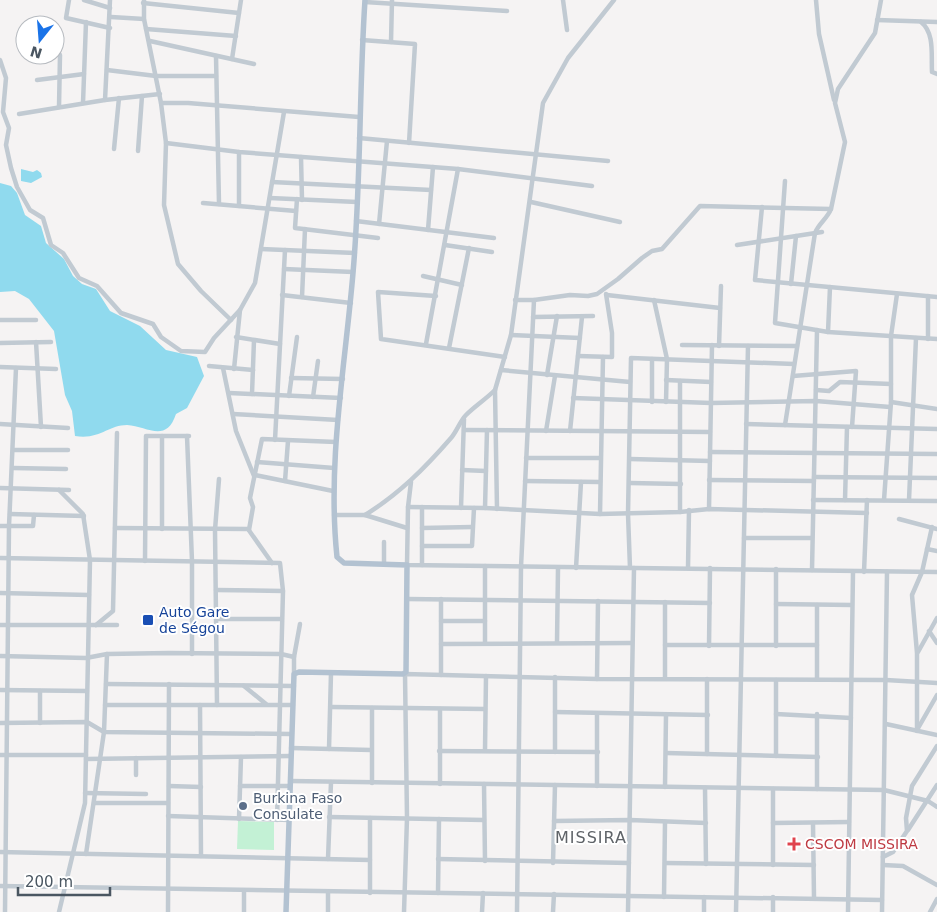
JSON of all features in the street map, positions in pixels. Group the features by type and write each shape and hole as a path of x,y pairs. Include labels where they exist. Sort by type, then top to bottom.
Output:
{"main road":[{"path":"286,912 294,674 405,674 407,565 344,563 336,557 333,491 334,468 355,253 365,1"}],"street":[{"path":"69,0 66,18 110,28"},
{"path":"84,0 110,8"},
{"path":"105,100 111,17 110,0"},
{"path":"232,59 241,0"},
{"path":"430,6 431,0"},
{"path":"564,0 567,30"},
{"path":"497,509 495,390 511,335 535,179 544,103 568,58 614,0"},
{"path":"785,425 815,233 832,209 845,142 819,34 816,0"},
{"path":"835,103 838,89 875,33 881,0"},
{"path":"365,1 508,11"},
{"path":"231,320 201,291 178,264 164,206 166,143 160,94 144,19 144,2 239,13"},
{"path":"391,42 392,2"},
{"path":"111,17 144,19"},
{"path":"877,20 937,22"},
{"path":"84,103 86,22"},
{"path":"921,22 927,27 930,34 932,72 937,74"},
{"path":"146,28 236,36"},
{"path":"362,40 415,44 409,143"},
{"path":"150,41 254,64"},
{"path":"216,56 219,204"},
{"path":"0,60 6,78 3,112 9,128 6,145 17,187 30,210 43,218 51,245 63,254 79,278 97,286 121,313 154,324 161,337 181,351 205,352 214,338 240,310 256,283 284,112"},
{"path":"58,107 60,65"},
{"path":"107,70 156,76 216,76"},
{"path":"37,80 84,74"},
{"path":"19,114 119,98 160,94"},
{"path":"138,151 142,96"},
{"path":"114,149 119,98"},
{"path":"161,103 360,117"},
{"path":"359,138 608,160"},
{"path":"379,224 387,141"},
{"path":"166,143 240,152 458,169 592,186"},
{"path":"239,206 240,152"},
{"path":"300,156 302,183 300,200 296,211 295,228 378,238"},
{"path":"428,230 433,167"},
{"path":"426,344 458,169"},
{"path":"785,181 775,323 828,332 937,339"},
{"path":"272,182 431,190"},
{"path":"270,198 357,202"},
{"path":"531,202 620,222"},
{"path":"203,203 296,211"},
{"path":"515,300 597,294 652,251 662,249 700,206 832,209"},
{"path":"762,207 755,280 937,297"},
{"path":"356,221 494,238"},
{"path":"302,297 305,229"},
{"path":"737,244 822,232"},
{"path":"790,284 796,236"},
{"path":"445,245 492,252"},
{"path":"449,348 469,248"},
{"path":"261,249 355,253"},
{"path":"275,440 285,250"},
{"path":"284,269 353,272"},
{"path":"423,276 462,285"},
{"path":"720,346 721,286"},
{"path":"828,332 830,287"},
{"path":"578,356 612,357 612,333 607,295 604,288"},
{"path":"436,296 378,292 381,339 426,344 505,357"},
{"path":"884,500 892,336 897,294"},
{"path":"282,295 351,303"},
{"path":"607,295 720,308"},
{"path":"928,296 928,339"},
{"path":"517,912 520,600 534,300"},
{"path":"654,300 667,360 666,402"},
{"path":"234,369 240,310"},
{"path":"548,375 557,316"},
{"path":"533,317 593,316"},
{"path":"570,431 582,317"},
{"path":"0,320 36,320"},
{"path":"812,570 817,330"},
{"path":"511,335 555,335 580,338"},
{"path":"236,336 280,344"},
{"path":"289,396 297,337"},
{"path":"909,500 916,338"},
{"path":"252,394 254,340"},
{"path":"0,342 51,342"},
{"path":"36,342 41,427"},
{"path":"682,345 797,346"},
{"path":"709,509 712,346"},
{"path":"736,912 748,346"},
{"path":"600,514 603,357"},
{"path":"628,912 633,601 628,514 631,358 794,364"},
{"path":"652,359 652,402"},
{"path":"313,397 318,361"},
{"path":"209,366 253,370"},
{"path":"0,367 56,369"},
{"path":"5,912 2,886 6,820 10,514 16,368"},
{"path":"224,368 236,431 254,476"},
{"path":"501,370 602,381 630,382"},
{"path":"793,376 856,371 854,403 846,453 845,500"},
{"path":"838,373 840,382"},
{"path":"546,431 555,376"},
{"path":"291,378 343,379"},
{"path":"666,380 711,382"},
{"path":"680,381 680,512"},
{"path":"816,390 829,391 840,382 855,381 891,384"},
{"path":"365,515 393,498 411,482 457,430 464,416 484,402 495,390"},
{"path":"229,392 341,398"},
{"path":"573,398 680,403 816,401 914,405 937,409"},
{"path":"233,414 338,420"},
{"path":"461,508 464,416"},
{"path":"0,424 68,428"},
{"path":"746,424 937,429"},
{"path":"464,430 710,432"},
{"path":"485,508 487,430"},
{"path":"96,625 113,611 117,433"},
{"path":"145,561 146,436 189,436 192,654"},
{"path":"162,436 162,529"},
{"path":"272,563 249,530 254,506 250,498 262,439 336,442"},
{"path":"285,481 288,440"},
{"path":"14,450 68,450"},
{"path":"710,452 937,454"},
{"path":"526,458 600,458"},
{"path":"630,459 710,461"},
{"path":"257,462 334,468"},
{"path":"13,468 66,469"},
{"path":"462,470 486,471"},
{"path":"254,476 333,491"},
{"path":"709,480 937,478"},
{"path":"217,705 215,530 219,479"},
{"path":"525,481 600,482"},
{"path":"411,482 408,507 407,565 937,572"},
{"path":"576,568 581,482"},
{"path":"630,483 681,484"},
{"path":"0,488 69,490"},
{"path":"59,490 84,516 90,560 86,658 88,691 85,793 74,854 59,912"},
{"path":"813,500 937,501"},
{"path":"864,572 868,500"},
{"path":"408,507 485,508 600,514 680,512 709,509 813,510 867,513"},
{"path":"422,508 422,565"},
{"path":"422,546 472,546 474,508"},
{"path":"688,568 689,510"},
{"path":"10,514 84,516"},
{"path":"0,526 33,526 34,514"},
{"path":"334,515 365,515 407,528"},
{"path":"899,519 935,528 922,572 912,595 917,653 917,731"},
{"path":"422,528 472,527"},
{"path":"116,528 249,530"},
{"path":"744,538 812,538"},
{"path":"384,542 384,563"},
{"path":"927,550 937,551"},
{"path":"0,558 280,563 283,591 277,820"},
{"path":"485,642 486,566"},
{"path":"557,642 558,568"},
{"path":"709,646 710,568"},
{"path":"776,570 776,646"},
{"path":"848,912 853,572"},
{"path":"882,912 887,572"},
{"path":"216,590 283,591"},
{"path":"0,593 89,595"},
{"path":"407,599 710,603"},
{"path":"441,599 441,675"},
{"path":"597,678 598,601"},
{"path":"665,602 665,678"},
{"path":"776,604 852,605"},
{"path":"817,604 817,679"},
{"path":"917,653 937,618"},
{"path":"216,619 281,619"},
{"path":"441,621 485,621"},
{"path":"294,674 294,657 300,624"},
{"path":"0,625 117,625"},
{"path":"929,631 937,643"},
{"path":"441,644 485,642 632,643"},
{"path":"665,645 817,645"},
{"path":"86,854 104,732 107,654"},
{"path":"0,656 86,658 107,654 280,654 294,657"},
{"path":"329,749 331,673"},
{"path":"404,912 407,818 405,674 597,678 886,680 937,683"},
{"path":"485,750 486,676"},
{"path":"555,677 555,752"},
{"path":"707,679 708,754"},
{"path":"776,680 776,756"},
{"path":"106,684 294,686"},
{"path":"168,912 169,684"},
{"path":"244,686 266,704"},
{"path":"0,690 88,691"},
{"path":"40,691 40,723"},
{"path":"917,731 937,695"},
{"path":"105,705 293,705"},
{"path":"200,705 201,856"},
{"path":"931,706 937,710"},
{"path":"331,707 485,709"},
{"path":"372,708 372,783"},
{"path":"440,709 440,784"},
{"path":"555,712 631,715 708,715"},
{"path":"597,714 597,786"},
{"path":"776,714 818,714 851,718"},
{"path":"817,789 818,714"},
{"path":"665,787 666,715"},
{"path":"0,722 87,722 104,732 291,734"},
{"path":"886,724 937,735"},
{"path":"907,831 906,818 912,786 937,746"},
{"path":"291,748 371,750"},
{"path":"439,751 519,750 598,752"},
{"path":"666,753 818,757"},
{"path":"0,755 100,758 290,756"},
{"path":"239,819 241,757"},
{"path":"136,758 136,775"},
{"path":"328,859 331,782"},
{"path":"240,786 277,786 331,782 884,790 928,801 937,807"},
{"path":"484,784 485,861"},
{"path":"553,863 555,785"},
{"path":"883,857 893,852 937,785"},
{"path":"0,786 6,786"},
{"path":"168,786 201,786"},
{"path":"705,788 706,864"},
{"path":"773,864 774,788"},
{"path":"85,793 146,794"},
{"path":"94,803 168,803"},
{"path":"168,816 289,820"},
{"path":"329,817 484,820"},
{"path":"370,818 370,893"},
{"path":"438,893 439,819"},
{"path":"0,820 6,820"},
{"path":"554,821 630,820 706,823"},
{"path":"664,897 665,822"},
{"path":"773,823 849,822"},
{"path":"813,823 814,898"},
{"path":"3,853 370,860"},
{"path":"438,859 553,863 630,863"},
{"path":"664,863 814,865"},
{"path":"882,865 903,866 937,885"},
{"path":"2,886 370,893 517,893 628,897 736,896 882,900"},
{"path":"244,891 244,912"},
{"path":"328,892 328,912"},
{"path":"482,912 483,893"},
{"path":"553,912 554,894"},
{"path":"704,897 704,912"},
{"path":"773,897 773,912"},
{"path":"932,910 937,899"}],"green space":[{"path":"238,821 274,822 274,850 237,849"}],"water":[{"path":"21,169 33,172 37,170 41,173 42,177 31,183 21,181"},
{"path":"0,183 11,186 17,193 25,215 41,226 46,243 64,259 73,276 82,284 96,289 110,311 140,326 166,350 197,357 204,376 187,408 176,414 167,429 155,431 127,425 114,427 91,436 75,436 72,411 65,395 54,331 29,299 15,291 0,292"}],"place":[{"name":"Auto Gare de Ségou","path":"148,620"},
{"name":"Burkina Faso Consulate","path":"243,806"},
{"name":"CSCOM MISSIRA","path":"794,844"}],"district":[{"name":"MISSIRA","path":"591,837"}]}
